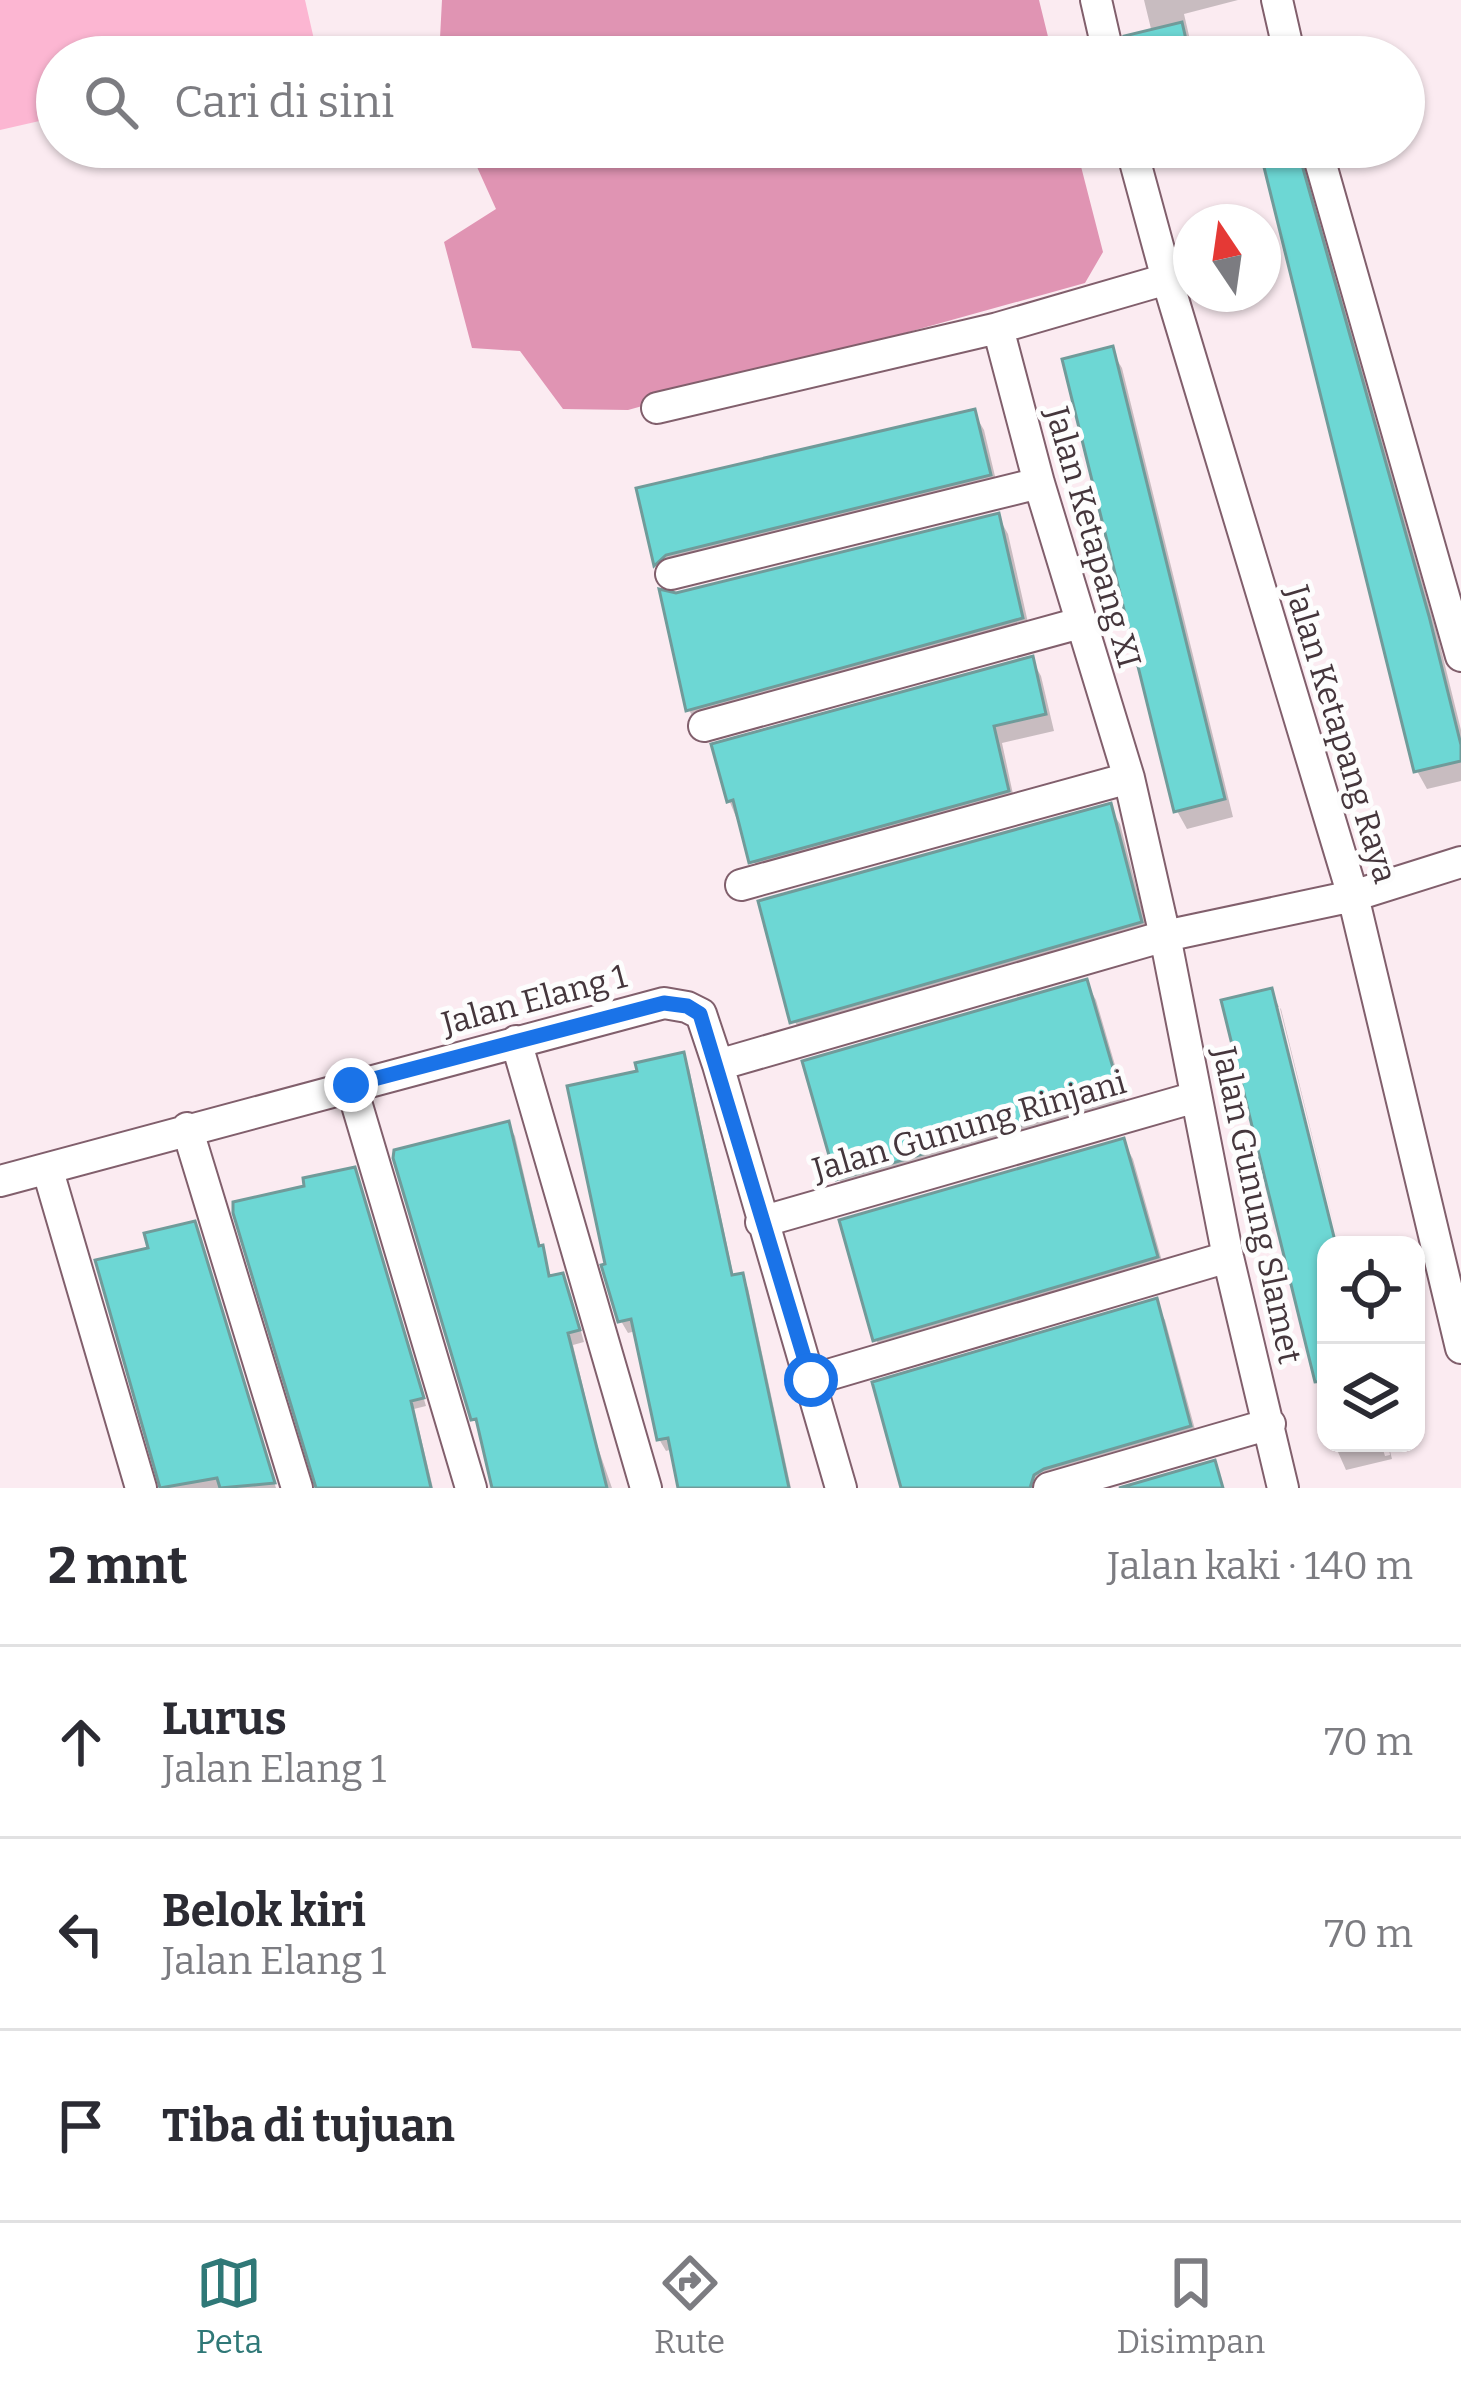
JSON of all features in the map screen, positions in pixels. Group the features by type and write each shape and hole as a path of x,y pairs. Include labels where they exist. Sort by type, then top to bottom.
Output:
{"street":[{"path":"1096,0 1104,36"},
{"path":"1277,0 1284,36"},
{"name":"Jalan Ketapang Raya","path":"1137,168 1353,896 1461,1348"},
{"path":"1322,168 1461,656"},
{"path":"657,408 998,328 1167,279"},
{"name":"Jalan Ketapang XI","path":"998,328 1039,483 1129,778 1166,936"},
{"path":"671,574 1039,483"},
{"path":"704,726 1080,623"},
{"path":"741,885 1129,778"},
{"path":"718,1065 1166,936 1353,896 1461,862"},
{"name":"Jalan Gunung Slamet","path":"1166,936 1228,1257 1283,1488"},
{"name":"Jalan Elang 1","path":"0,1181 664,1003 687,1006 700,1014 718,1065 841,1488"},
{"path":"516,1041 646,1488"},
{"path":"351,1085 471,1488"},
{"name":"Jalan Gunung Rinjani","path":"761,1222 1196,1097"},
{"path":"187,1128 297,1488"},
{"path":"48,1171 141,1488"},
{"path":"811,1380 1228,1257"},
{"path":"1049,1488 1270,1424"}],"shaded area":[{"path":"0,0 305,0 313,36 36,36 36,122 0,130"},
{"path":"442,0 1039,0 1048,36 440,36"},
{"path":"477,168 1081,168 1103,252 1085,283 628,410 563,409 520,351 472,348 444,242 496,209"}],"building":[{"path":"1182,22 1185,36 1124,36"},
{"path":"1264,168 1303,168 1429,616 1461,761 1414,772 1281,236 1281,204 1273,204"},
{"path":"1113,346 1225,799 1174,812 1062,359"},
{"path":"975,409 991,475 666,555 654,566 636,488"},
{"path":"999,513 1023,618 686,711 659,589 676,593"},
{"path":"1033,656 1046,714 994,726 1009,791 749,863 733,800 727,802 711,744"},
{"path":"1111,803 1142,922 790,1023 758,901"},
{"path":"1087,979 1121,1095 836,1180 802,1061"},
{"path":"1272,988 1334,1236 1317,1236 1317,1382 1315,1382 1221,1000"},
{"path":"684,1052 732,1275 743,1273 789,1488 678,1488 668,1438 657,1440 631,1319 618,1322 601,1265 605,1264 567,1086 637,1071 635,1063"},
{"path":"509,1121 549,1276 563,1273 580,1330 568,1333 607,1488 492,1488 476,1419 471,1420 393,1158 394,1150"},
{"path":"1124,1138 1158,1257 873,1341 839,1220"},
{"path":"355,1167 424,1398 411,1401 431,1488 316,1488 233,1213 233,1202 304,1186 303,1178"},
{"path":"195,1221 275,1483 220,1488 217,1478 160,1488 95,1260 148,1248 144,1233"},
{"path":"1157,1298 1191,1426 1044,1469 1034,1475 1030,1488 901,1488 872,1382"},
{"path":"1215,1460 1223,1488 1119,1488"}],"route":[{"path":"351,1085 664,1003 687,1006 700,1014 811,1380"}]}
